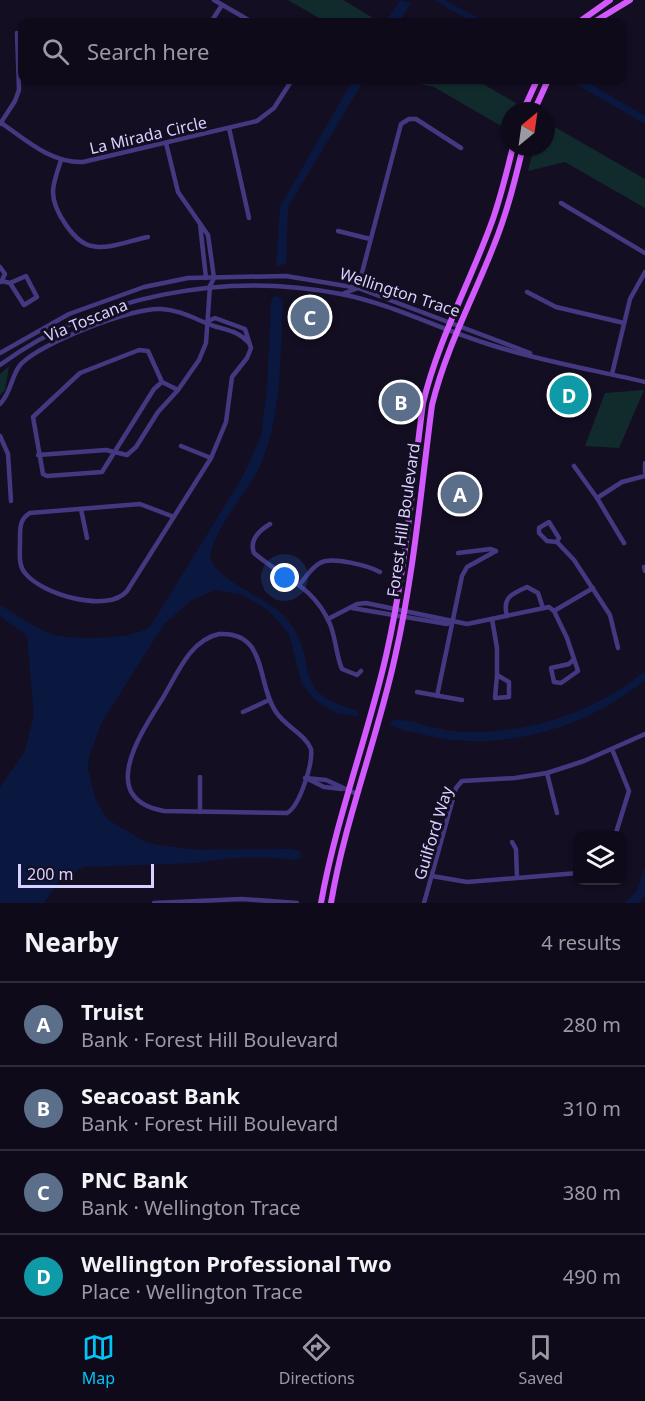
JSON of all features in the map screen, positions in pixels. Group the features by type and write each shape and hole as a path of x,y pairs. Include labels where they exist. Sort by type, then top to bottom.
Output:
{"main road":[{"path":"585,18 610,0"},
{"path":"601,18 630,0"},
{"path":"527,102 535,84"},
{"path":"538,102 546,84"},
{"name":"Forest Hill Boulevard","path":"321,903 331,851 378,688 395,611 423,403 445,330 485,239 510,156"},
{"name":"Forest Hill Boulevard","path":"331,903 340,853 387,690 404,613 432,405 454,333 501,227 521,156"},
{"path":"485,239 501,227"}],"street":[{"path":"214,0 245,18"},
{"path":"214,18 222,5"},
{"path":"17,33 18,62"},
{"path":"0,123 15,101 19,84"},
{"name":"La Mirada Circle","path":"0,123 46,154 61,160 83,162 257,121 269,113 289,84"},
{"path":"342,294 358,288 401,124 409,119 416,119 461,148"},
{"path":"230,128 249,218"},
{"path":"38,455 99,450 127,454 132,451 158,411 178,390 203,353 207,339 210,286 214,278 208,235 178,192 166,143"},
{"path":"61,160 53,187 54,201 77,238 89,246 100,247 148,237"},
{"path":"561,203 645,253"},
{"path":"199,222 203,238 206,278 210,286"},
{"path":"338,231 370,239"},
{"path":"0,267 5,274 1,281 10,283 26,276 37,297 24,305 10,283"},
{"path":"612,374 630,299 645,272"},
{"name":"Wellington Trace","path":"0,353 33,332 104,300 155,285 188,278 286,276 358,288 449,320 550,360"},
{"name":"Wellington Trace","path":"0,366 29,344 81,321 169,292 210,286 298,288 342,294 454,333 550,360 645,382"},
{"path":"528,292 556,307 624,323"},
{"name":"Via Toscana","path":"0,404 9,393 17,370 23,362 94,326 129,314 156,309 179,312 208,321 214,318 245,328 250,345 247,358 232,376 226,422 211,458"},
{"path":"162,382 154,389 102,472 47,476 41,470 33,417 80,373 139,350 148,351 162,382 178,390"},
{"path":"0,436 8,454 10,501"},
{"path":"174,517 140,504 30,513 23,519 20,529 23,571 63,597 110,600 123,596 174,517 211,458 181,446"},
{"path":"597,498 622,482 645,474 645,463"},
{"path":"574,466 597,498 624,543"},
{"path":"81,509 87,538"},
{"path":"558,544 558,534 549,522 544,523 539,533 547,541 558,544 574,560 610,615 618,648"},
{"path":"270,524 261,529 252,543 252,550 300,584 316,602 327,620 342,669 357,675 362,671"},
{"path":"437,696 457,587 467,567 496,551 491,549 458,553"},
{"path":"300,584 317,565 326,561 370,567 380,572"},
{"path":"507,616 504,603 507,597 527,587 538,593 543,608"},
{"path":"554,611 592,588"},
{"path":"327,620 366,603 404,613 467,624 549,607 554,611 574,660 578,671 561,683 554,682 551,668 568,664 574,660"},
{"path":"492,619 497,648 495,698 508,697 509,682 496,675"},
{"path":"219,634 231,634 245,640 259,658 269,700 281,720 310,746 312,755 305,778 296,805 287,813 200,812 164,811 151,808 134,793 127,774 129,758 136,742 193,650 201,641 219,634"},
{"path":"417,693 462,700"},
{"path":"243,712 269,700"},
{"name":"Guilford Way","path":"424,903 456,788 460,783 465,780 507,779 547,773 645,734"},
{"path":"612,749 629,791 617,831"},
{"path":"547,773 558,813"},
{"path":"200,777 200,812"},
{"path":"305,778 324,787 348,790 357,794"},
{"path":"512,842 516,849 517,878"},
{"path":"432,876 467,882 573,873"},
{"path":"154,903 262,900 297,903"}],"green space":[{"path":"288,0 343,0 373,18 319,18"},
{"path":"420,84 483,84 514,102 501,102 501,126 434,87"},
{"path":"555,127 645,179 645,208 565,162 528,171 532,156 555,156"},
{"path":"9,366 5,390 0,395 0,374"},
{"path":"644,390 619,448 585,446 605,393"}],"water":[{"path":"400,0 411,3 402,18 389,18"},
{"path":"434,0 445,0 478,18 465,18"},
{"path":"351,84 362,84 288,207 286,264 276,266 280,207"},
{"path":"576,84 590,84 645,116 645,124"},
{"path":"274,296 280,297 283,303 277,403 269,442 256,473 218,533 210,557 214,566 222,574 279,611 287,619 303,648 308,674 313,684 321,694 334,703 356,710 359,717 335,713 315,700 302,684 289,634 269,611 243,595 216,590 192,600 164,624 102,722 89,756 88,770 95,798 107,819 145,842 196,850 289,849 300,851 301,857 296,860 246,858 197,863 84,867 59,881 44,903 0,903 0,787 25,751 34,715 27,636 0,616 0,605 36,627 59,636 115,637 129,635 150,627 243,476 261,436 267,390 271,302"},
{"path":"645,671 645,680 597,712 541,733 512,739 453,740 407,731 390,724 392,720 399,720 451,731 477,732 528,726 554,720 602,700"},
{"path":"645,867 645,895 639,903 625,903 636,892"}],"place":[{"name":"PNC Bank","path":"310,317"},
{"name":"Wellington Professional Two","path":"569,395"},
{"name":"Seacoast Bank","path":"401,402"},
{"name":"Truist","path":"460,494"}]}
